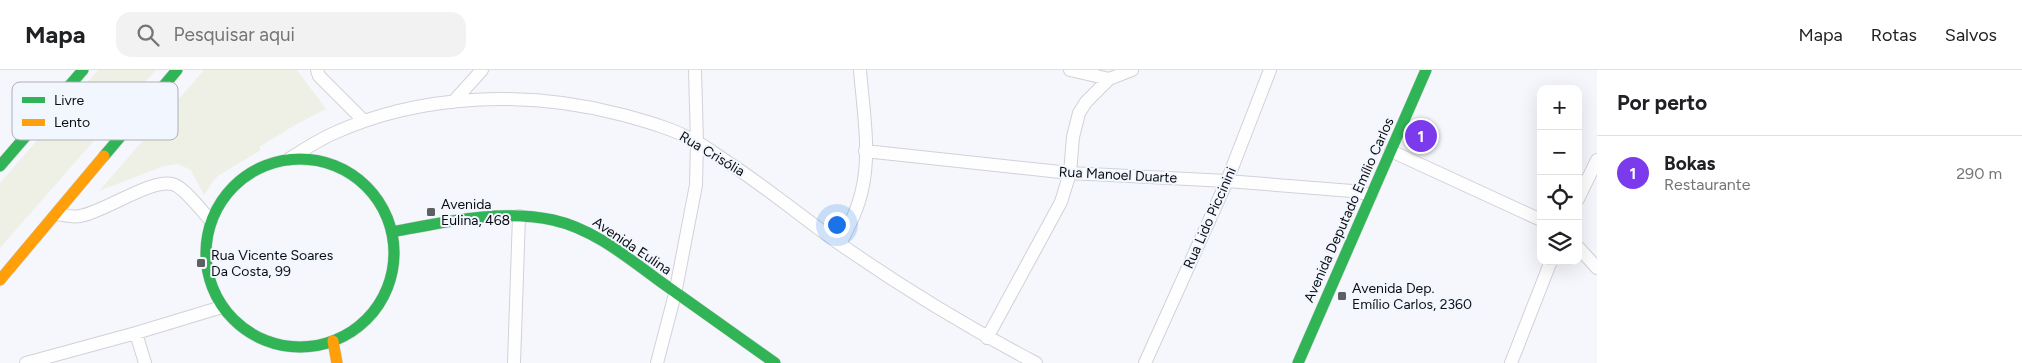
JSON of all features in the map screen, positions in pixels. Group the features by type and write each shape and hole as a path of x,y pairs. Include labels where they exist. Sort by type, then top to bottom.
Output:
{"street":[{"path":"73,82 83,70"},
{"path":"167,82 177,70"},
{"path":"317,70 319,76 364,121"},
{"path":"453,102 482,70"},
{"path":"657,363 675,294 696,185 695,70"},
{"path":"840,244 855,213 862,190 865,151 860,70"},
{"path":"1070,70 1109,79"},
{"path":"987,338 1052,222 1061,202 1070,173 1073,137 1079,113 1086,102 1109,79 1132,70"},
{"name":"Rua Lido Piccinini","path":"1145,363 1227,181 1270,70"},
{"name":"Avenida Deputado Emílio Carlos","path":"1298,363 1426,70"},
{"name":"Rua Crisólia","path":"289,159 332,134 364,121 408,110 453,102 496,98 545,100 601,109 657,124 697,142 755,180 840,244 987,338 1036,363"},
{"path":"0,166 23,140"},
{"path":"0,280 119,140"},
{"path":"0,152 16,148"},
{"name":"Rua Manoel Duarte","path":"865,151 1070,173 1352,190 1371,196"},
{"path":"1391,151 1537,218"},
{"path":"289,159 316,160 342,169 365,185 382,206 392,232 394,259 388,285 376,309 356,328 332,341 302,347 272,343 244,329 222,307 209,280 205,250 211,221 223,198 241,179 264,166 289,159"},
{"path":"1582,191 1597,160"},
{"path":"57,214 73,217 91,213 165,182 176,186 211,221"},
{"path":"514,363 520,216"},
{"name":"Avenida Eulina","path":"392,232 468,218 520,216 552,220 579,228 605,242 675,294 775,363"},
{"path":"1582,251 1597,268"},
{"path":"1511,363 1549,265"},
{"path":"26,363 136,334 222,307"},
{"path":"136,334 145,363"},
{"path":"332,341 337,363"}],"shaded area":[{"path":"98,70 156,70 145,82 88,82"},
{"path":"204,70 297,70 326,109 259,147 261,150 219,175 204,195 191,170 178,164 164,166 99,191 143,140 178,140 178,100"},
{"path":"37,140 95,140 0,248 0,183"}],"building":[{"path":"1417,121 1435,129 1425,152 1406,143"}],"traffic: fast":[{"path":"73,82 83,70"},
{"path":"167,82 177,70"},
{"path":"1298,363 1426,70"},
{"path":"0,166 22,140"},
{"path":"104,156 118,140"},
{"path":"300,159 327,163 344,170 366,187 383,209 390,226 394,253 390,280 383,297 366,319 344,336 327,343 300,347 273,343 256,336 234,319 217,297 210,280 206,253 210,226 217,209 234,187 256,170 273,163 300,159"},
{"path":"392,232 493,216 533,217 568,224 610,245 775,363"}],"traffic: slow":[{"path":"0,280 104,156"},
{"path":"333,341 337,363"}],"place":[{"name":"Bokas","path":"1421,136"},
{"name":"Avenida Eulina, 468","path":"431,212"},
{"name":"Rua Vicente Soares Da Costa, 99","path":"201,263"},
{"name":"Avenida Dep. Emílio Carlos, 2360","path":"1342,296"}]}
